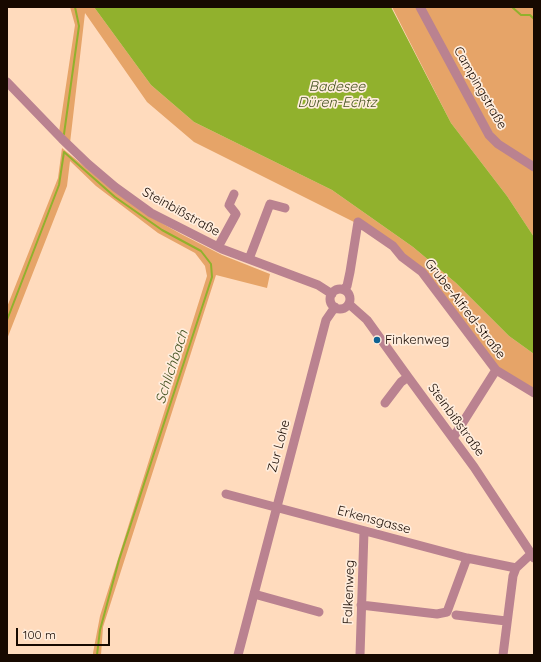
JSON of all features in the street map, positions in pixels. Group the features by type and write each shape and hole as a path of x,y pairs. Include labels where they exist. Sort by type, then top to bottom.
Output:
{"street":[{"name":"Campingstraße","path":"420,7 489,135 498,144 534,167"},
{"name":"Steinbißstraße","path":"7,82 62,140 115,188 151,213 218,247 318,285 332,294"},
{"path":"218,247 236,214 229,205 234,194"},
{"path":"249,259 270,204 285,208"},
{"name":"Grube-Alfred-Straße","path":"344,289 347,286 350,272 358,222 393,246 402,257 422,272 496,370 534,394"},
{"path":"344,289 337,289 332,294 331,301 335,307 343,308 349,304"},
{"name":"Steinbißstraße","path":"344,289 350,296 349,304 367,320 453,438 532,556"},
{"name":"Zur Lohe","path":"238,655 326,320 335,307"},
{"path":"453,438 496,370"},
{"path":"385,404 401,382 408,377"},
{"name":"Erkensgasse","path":"226,494 276,506 467,558 516,568"},
{"name":"Falkenweg","path":"360,655 364,531"},
{"path":"503,655 506,621 513,576 516,568 532,556"},
{"path":"361,605 437,614 447,612 467,558"},
{"path":"254,594 319,612"},
{"path":"456,615 506,621"}],"shaded area":[{"path":"70,7 94,7 151,85 194,122 332,190 413,247 456,283 509,336 534,354 534,391 495,366 427,275 356,223 194,142 147,102 85,13 70,143 59,132 75,25"},
{"path":"392,7 417,7 487,136 534,170 534,237 507,196 451,123"},
{"path":"423,7 534,7 534,163 500,142 492,132"},
{"path":"62,148 113,190 149,216 222,255 270,274 267,288 216,275 103,627 101,655 93,655 100,616 207,276 205,266 195,253 158,233 96,186 70,161 67,186 7,339 7,307 58,178"}],"water":[{"name":"Badesee Düren-Echtz","path":"94,7 391,7 451,123 507,196 534,237 534,354 509,336 456,283 413,247 332,190 194,122 151,85"}],"waterway":[{"name":"Schlichbach","path":"64,134 79,26 75,7"},
{"name":"Schlichbach","path":"512,7 521,15 530,15 534,19"},
{"name":"Schlichbach","path":"64,152 115,197 162,230 201,251 211,264 212,277 119,560 100,630 97,655"},
{"path":"7,320 59,185 64,152"}],"place":[{"name":"Finkenweg","path":"377,340"}]}
